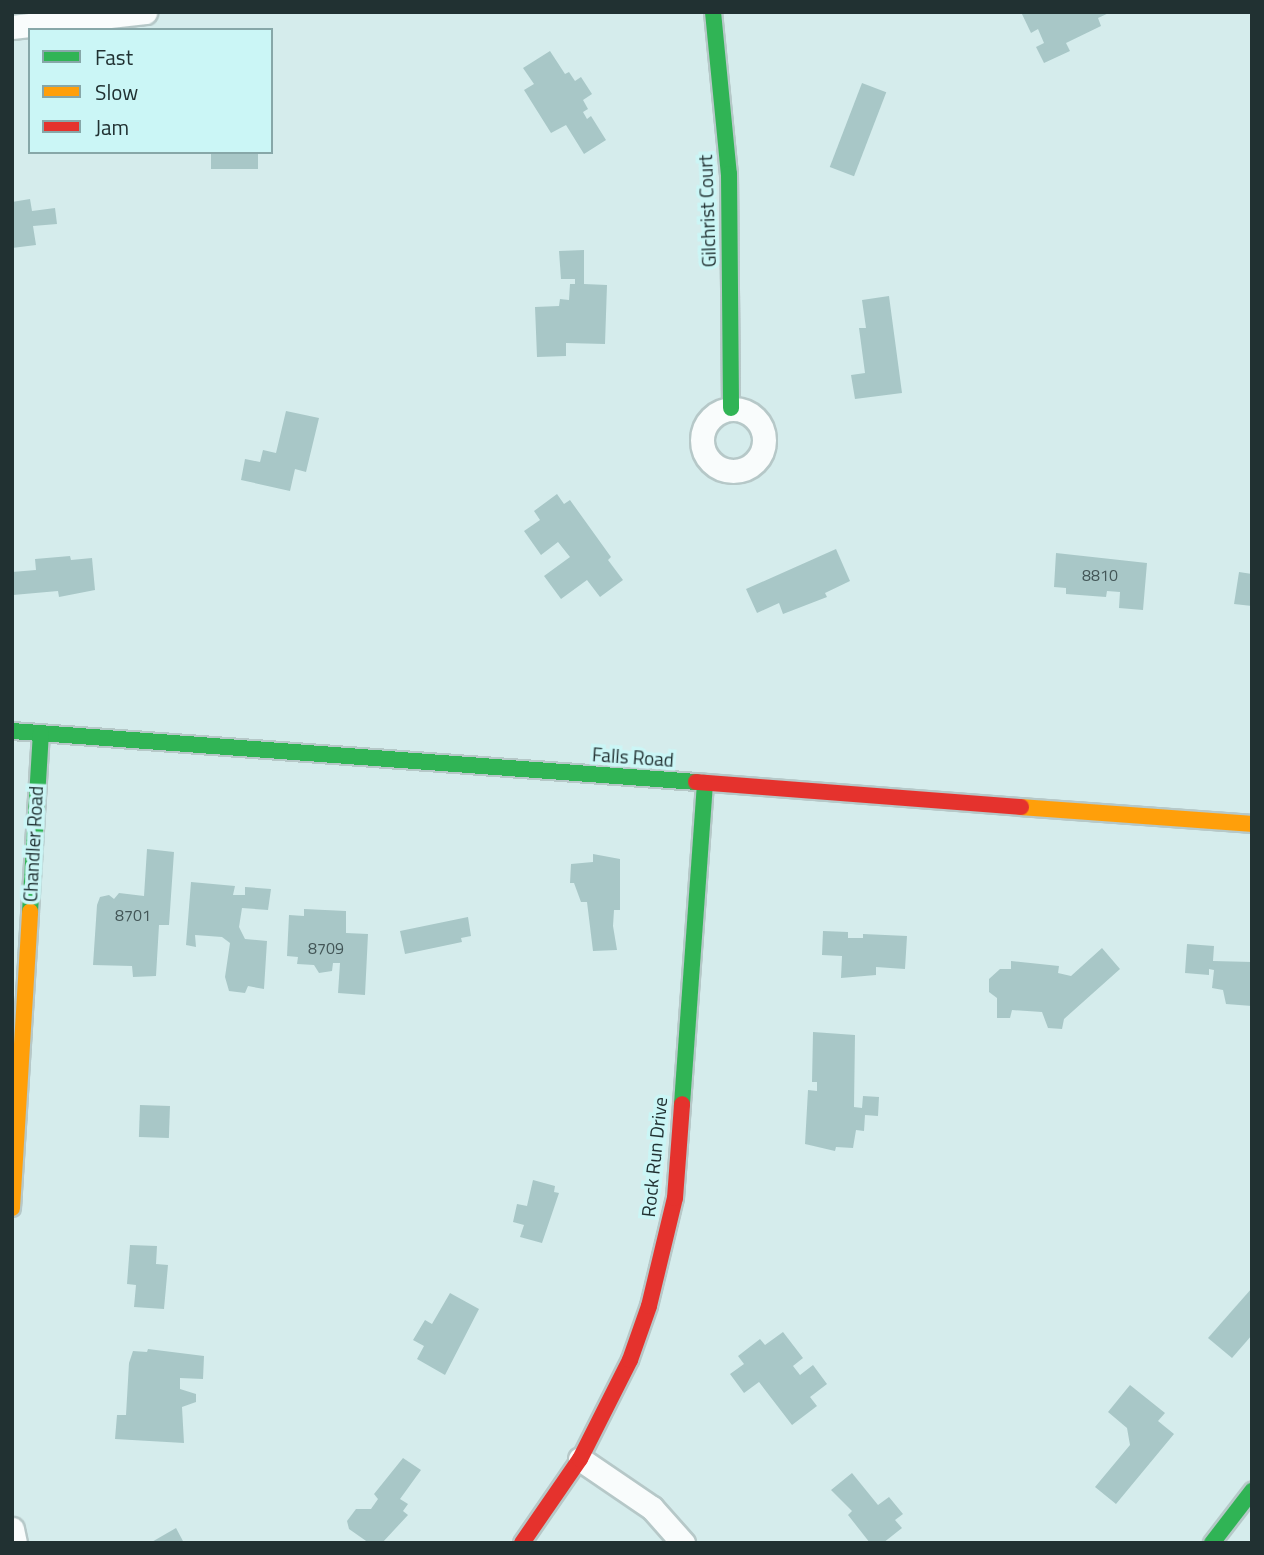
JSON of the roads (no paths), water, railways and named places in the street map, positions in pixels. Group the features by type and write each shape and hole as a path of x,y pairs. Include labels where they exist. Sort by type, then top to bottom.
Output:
{"street":[{"path":"12,27 145,12"},
{"name":"Gilchrist Court","path":"713,12 729,174 731,408"},
{"name":"Falls Road","path":"12,731 1252,824"},
{"name":"Chandler Road","path":"12,1208 41,733"},
{"name":"Rock Run Drive","path":"522,1543 580,1459 630,1360 649,1306 675,1198 705,783"},
{"path":"580,1459 652,1508 683,1543"},
{"path":"1212,1543 1252,1491"},
{"path":"12,1529 15,1543"}]}
